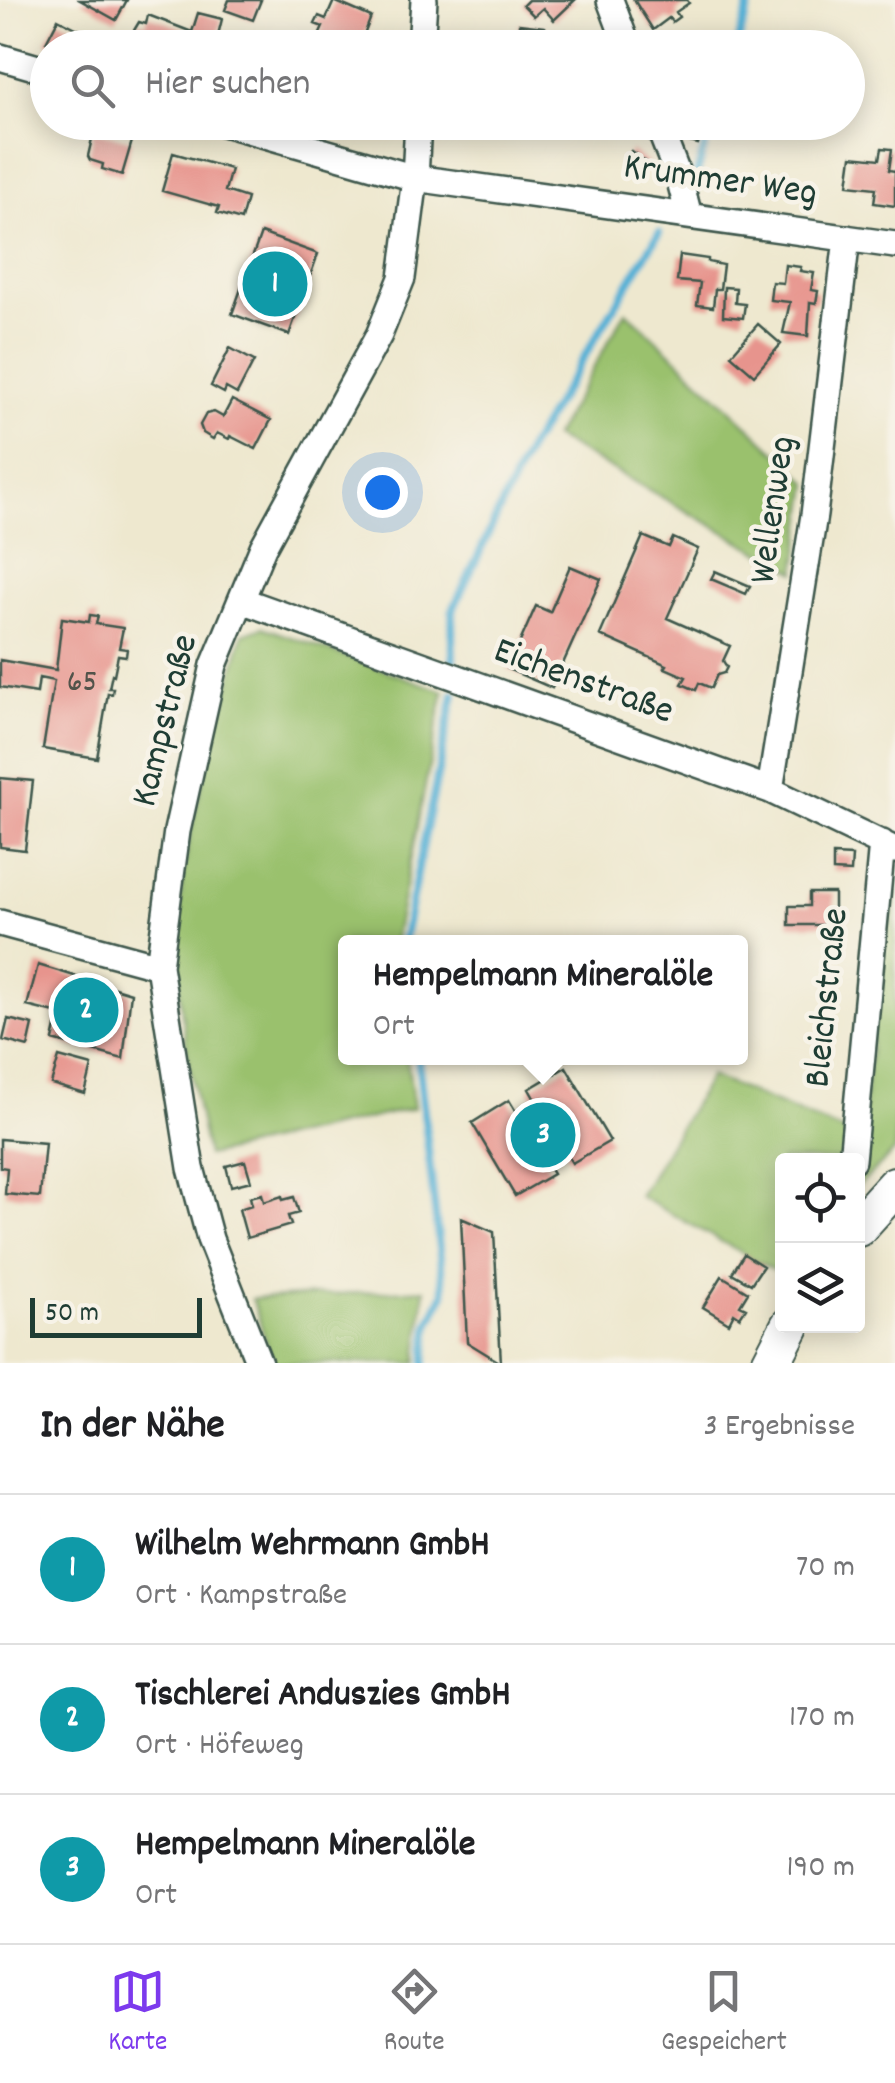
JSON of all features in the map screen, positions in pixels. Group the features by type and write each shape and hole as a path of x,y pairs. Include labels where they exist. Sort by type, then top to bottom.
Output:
{"street":[{"path":"422,30 424,0"},
{"path":"610,0 621,30"},
{"path":"0,57 30,66"},
{"name":"Krummer Weg","path":"283,140 415,178 895,244"},
{"name":"Kampstraße","path":"259,1363 210,1238 191,1168 160,966 177,831 214,666 262,547 379,335 402,278 417,140"},
{"path":"665,140 689,216"},
{"name":"Wellenweg","path":"770,790 814,515 847,238"},
{"name":"Eichenstraße","path":"241,600 770,790 889,846"},
{"name":"Bleichstraße","path":"853,1153 889,846"},
{"path":"0,923 160,966"},
{"path":"865,1218 895,1186"},
{"path":"771,1363 786,1333"}],"green space":[{"path":"626,311 809,483 796,572 554,437"},
{"path":"262,627 444,691 395,935 338,935 338,1065 408,1065 414,1108 207,1156 180,996 180,903 201,786 243,634"},
{"path":"895,870 895,1151 865,1179 865,1153 859,1153 891,872"},
{"path":"710,1076 848,1133 847,1153 775,1153 775,1271 639,1196"},
{"path":"425,1289 417,1363 273,1363 252,1299"}],"building":[{"path":"80,0 127,0 116,20"},
{"path":"229,0 261,0 253,20 225,10"},
{"path":"528,0 575,0 554,20 543,8 534,16 523,5"},
{"path":"634,0 689,3 676,12 679,17 672,22 669,18 653,30"},
{"path":"334,1 371,17 366,30 322,30 323,27 315,24 319,16 326,19"},
{"path":"198,13 222,19 219,30 193,30"},
{"path":"148,15 187,30 134,30 139,22 146,24"},
{"path":"58,19 80,30 52,30"},
{"path":"519,24 545,27 545,30 518,30"},
{"path":"92,140 132,141 122,175 102,169 103,164 88,156"},
{"path":"882,148 892,149 889,170 895,171 895,206 874,203 876,188 848,185 852,156 880,159"},
{"path":"631,151 649,164 641,175 623,163"},
{"path":"173,153 231,169 225,191 247,198 241,220 217,213 219,207 162,191"},
{"path":"261,233 318,254 289,335 232,314"},
{"path":"680,255 723,265 713,307 697,305 700,283 677,281"},
{"path":"785,265 814,273 811,290 818,291 816,303 810,302 808,336 783,333 790,302 770,300 772,282 783,283"},
{"path":"724,287 736,288 735,303 745,304 743,318 723,316"},
{"path":"758,324 781,344 754,375 731,355"},
{"path":"230,348 254,361 237,394 211,386"},
{"path":"232,400 271,420 256,449 230,436 229,439 217,433 213,439 203,433 200,425 206,414 214,412 223,417"},
{"path":"643,536 669,547 673,538 698,549 667,618 730,646 723,661 727,667 717,675 711,688 699,683 696,690 682,684 686,677 665,668 667,665 600,635"},
{"path":"570,566 601,579 552,688 508,669 536,606 550,612"},
{"path":"715,571 750,586 746,594 711,579"},
{"path":"90,615 98,616 96,624 123,628 119,648 127,649 126,656 118,655 112,674 112,694 108,693 97,758 43,749 54,681 39,678 37,693 0,687 0,660 56,670 62,618 89,622"},
{"path":"0,778 33,781 25,850 0,847"},
{"path":"833,855 852,856 851,872 833,871"},
{"path":"809,893 834,893 834,925 789,925 789,906 809,906"},
{"path":"38,965 131,993 123,1059 53,1040 59,1014 27,1006"},
{"path":"8,1019 33,1025 28,1047 3,1040"},
{"path":"59,1057 92,1066 85,1094 51,1084"},
{"path":"566,1067 610,1141 572,1163 563,1148 544,1159 553,1174 515,1196 472,1123 509,1100 527,1130 546,1119 529,1089"},
{"path":"0,1139 45,1143 40,1197 5,1194 7,1168 0,1167"},
{"path":"245,1161 251,1181 231,1186 226,1166"},
{"path":"262,1194 264,1202 294,1197 299,1213 288,1216 291,1225 247,1238 239,1209 252,1205 250,1197"},
{"path":"461,1218 494,1232 501,1363 467,1342"},
{"path":"744,1254 763,1266 751,1284 732,1273"},
{"path":"722,1276 748,1292 740,1305 746,1308 740,1317 734,1313 729,1323 703,1307"}],"waterway":[{"path":"742,30 751,0"},
{"path":"695,179 707,140"},
{"path":"453,661 452,612 526,453 659,233"},
{"path":"404,935 454,694"},
{"path":"419,1065 444,1293 429,1325 425,1363"}],"place":[{"name":"Wilhelm Wehrmann GmbH","path":"275,284"},
{"name":"Tischlerei Anduszies GmbH","path":"86,1010"},
{"name":"Hempelmann Mineralöle","path":"543,1135"}]}
